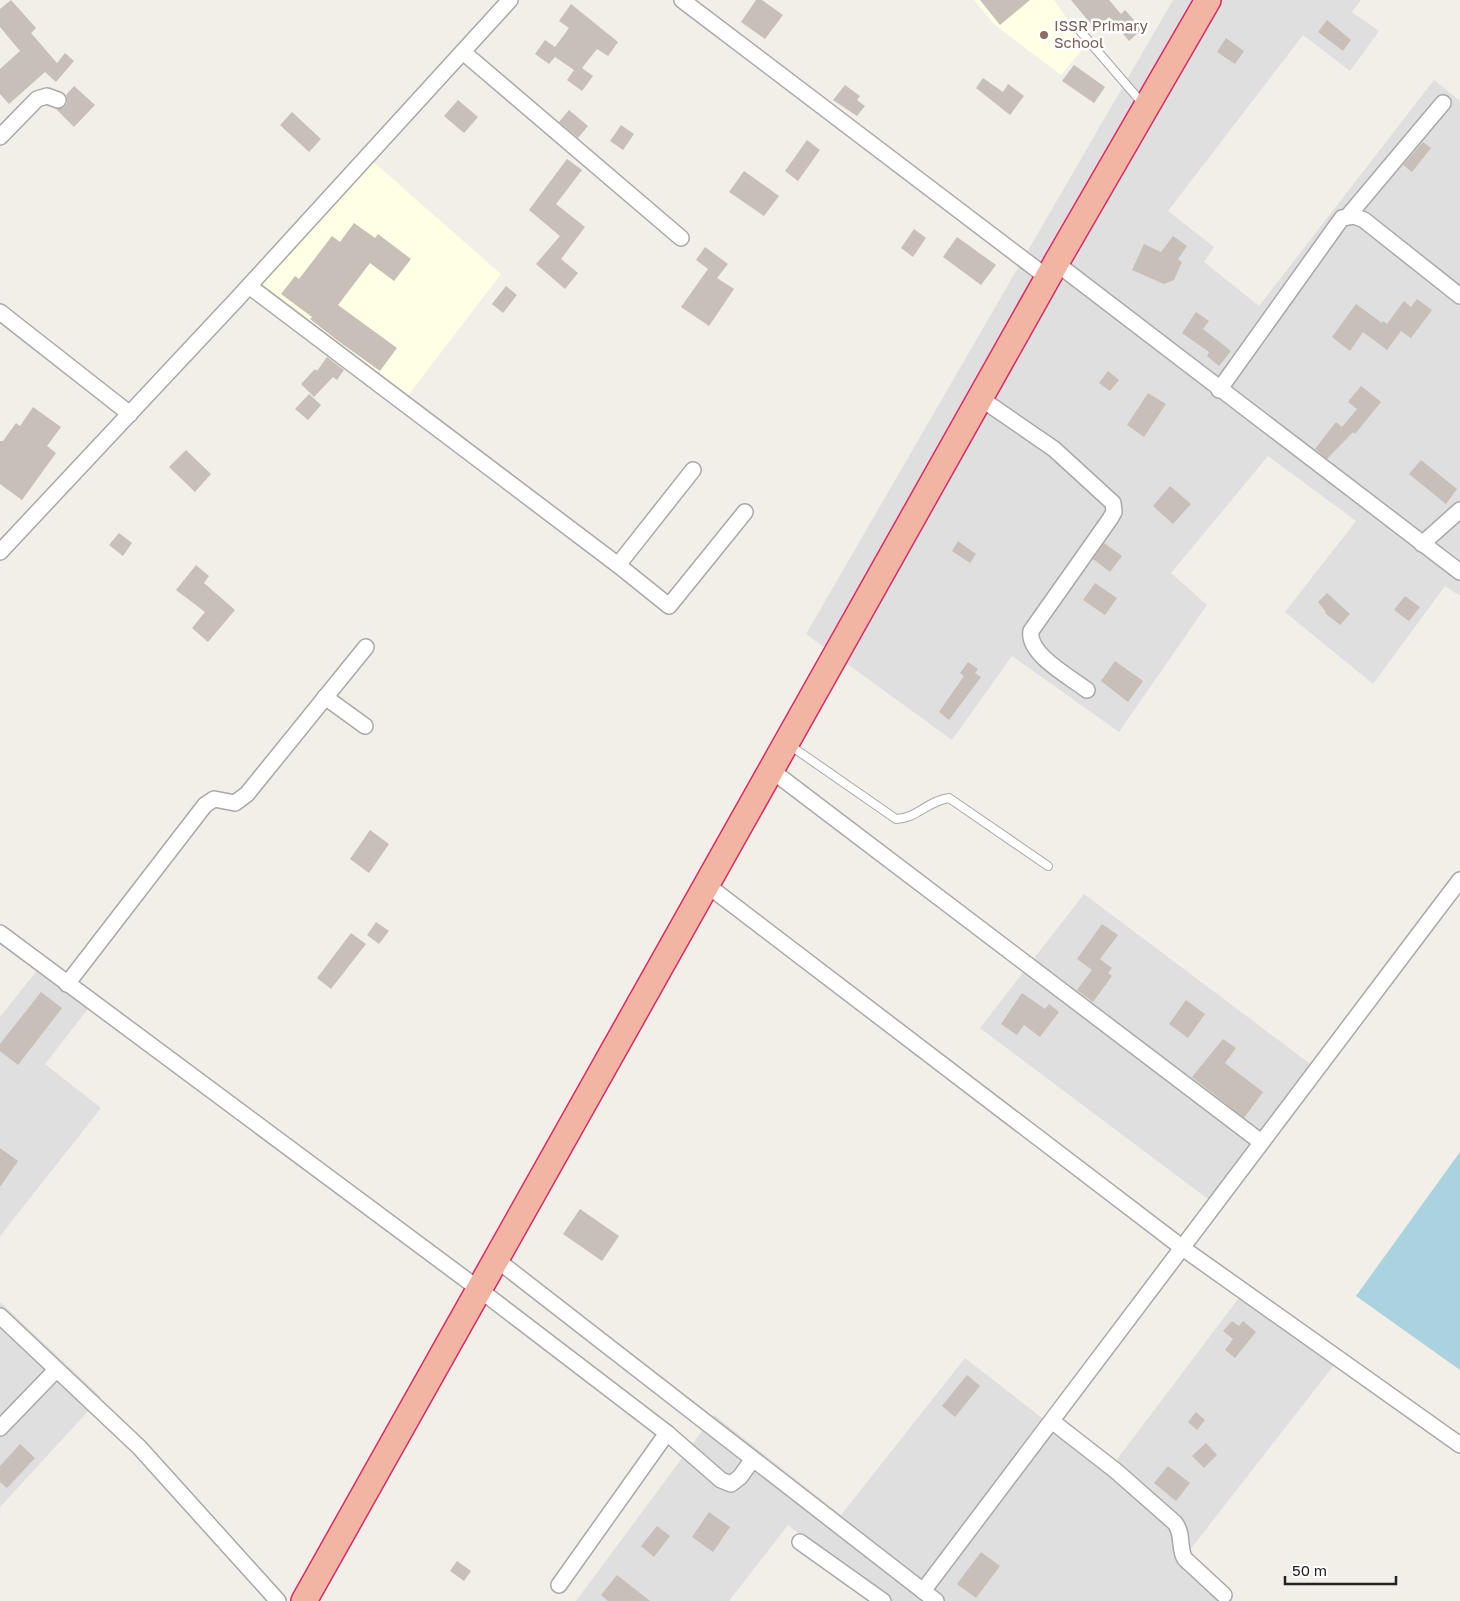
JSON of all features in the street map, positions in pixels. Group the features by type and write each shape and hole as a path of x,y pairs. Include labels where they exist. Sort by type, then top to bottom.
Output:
{"highway":[{"path":"304,1601 1052,270 1208,0"}],"street":[{"path":"0,552 249,286 510,0"},
{"path":"682,0 1219,390 1460,572"},
{"path":"463,52 681,238"},
{"path":"0,137 38,99 47,96 58,100"},
{"path":"1219,390 1335,226 1342,218 1348,216 1443,102"},
{"path":"1348,216 1364,220 1460,296"},
{"path":"249,286 618,565 669,606 745,512"},
{"path":"0,312 130,414"},
{"path":"980,398 1054,449 1113,503 1114,512 1110,519 1031,631 1030,638 1036,652 1087,690"},
{"path":"618,565 693,470"},
{"path":"1422,544 1460,510"},
{"path":"67,984 205,805 214,799 235,803 247,794 366,647"},
{"path":"325,697 366,726"},
{"path":"771,770 1261,1142"},
{"path":"922,1591 1184,1249 1261,1142 1460,880"},
{"path":"707,885 1184,1249 1460,1445"},
{"path":"0,933 480,1290 667,1433 720,1480 730,1484 740,1477 753,1459"},
{"path":"497,1260 936,1601"},
{"path":"0,1316 139,1448 278,1601"},
{"path":"0,1428 56,1370"},
{"path":"1053,1422 1116,1471 1175,1523 1180,1530 1181,1553 1185,1559 1224,1595"},
{"path":"559,1585 667,1433"},
{"path":"800,1542 883,1601"}],"lane":[{"path":"1081,32 1146,107"},
{"path":"787,743 896,819 904,819 917,813 935,800 949,798 1048,866"}],"shaded area":[{"name":"ISSR Primary School","path":"974,0 1054,0 1086,45 1061,75 995,25"},
{"path":"1173,0 1361,0 1352,12 1379,31 1350,71 1303,35 1168,211 1214,247 1204,262 1259,306 1434,80 1460,101 1460,596 1445,586 1373,684 1285,612 1356,521 1268,456 1171,573 1207,605 1119,732 1012,656 952,740 806,634"},
{"path":"370,159 501,274 407,397 257,283"},
{"path":"1084,894 1317,1069 1216,1205 980,1028"},
{"path":"46,959 98,996 45,1064 101,1108 0,1236 0,1017"},
{"path":"1241,1295 1338,1360 1189,1551 1233,1601 883,1601 788,1525 729,1601 576,1601 714,1415 841,1515 965,1358 1109,1470"},
{"path":"0,1302 101,1397 0,1507"}],"water":[{"path":"1460,1152 1460,1370 1356,1296"}],"building":[{"path":"11,0 36,28 31,33 57,63 65,53 74,61 56,82 45,72 9,104 0,94 0,69 20,51 0,27 0,9"},
{"path":"756,0 762,0 783,15 765,39 741,22"},
{"path":"980,0 1030,0 1000,25"},
{"path":"1071,0 1109,0 1121,14 1125,10 1142,29 1129,41 1109,17 1095,29"},
{"path":"571,4 618,42 608,56 597,49 582,68 593,76 582,91 567,80 574,70 555,57 549,64 535,54 545,40 555,47 569,28 559,21"},
{"path":"1327,20 1351,40 1343,51 1318,32"},
{"path":"1226,38 1244,51 1235,64 1217,52"},
{"path":"1074,65 1105,87 1094,103 1062,81"},
{"path":"983,78 1003,92 1008,84 1024,96 1010,115 976,88"},
{"path":"845,85 860,96 857,100 865,106 857,116 833,100"},
{"path":"74,86 95,105 74,127 56,109 64,107 67,103 66,95"},
{"path":"458,100 478,117 464,133 444,116"},
{"path":"569,110 588,126 578,138 559,122"},
{"path":"292,112 321,139 309,152 280,125"},
{"path":"621,125 634,134 623,150 610,141"},
{"path":"807,140 820,150 798,181 785,171"},
{"path":"1423,142 1431,148 1412,172 1403,165"},
{"path":"567,159 582,170 556,204 585,227 561,259 578,273 565,289 536,264 560,236 529,210"},
{"path":"744,171 779,196 764,216 729,192"},
{"path":"354,223 375,238 378,234 411,259 394,281 370,263 338,305 397,348 380,371 338,341 310,319 312,317 281,294 295,276 299,279 332,236 340,242"},
{"path":"914,229 926,238 913,257 901,248"},
{"path":"1173,236 1187,246 1178,259 1182,262 1174,280 1164,284 1132,270 1144,244 1161,252"},
{"path":"957,237 996,265 981,285 943,257"},
{"path":"705,247 728,264 717,278 734,289 709,326 681,307 708,269 696,260"},
{"path":"506,286 517,295 503,313 492,304"},
{"path":"1417,299 1432,310 1411,338 1401,331 1387,350 1363,332 1350,351 1332,337 1356,304 1382,323 1383,321 1387,324 1404,301 1411,307"},
{"path":"1196,312 1209,321 1203,329 1231,351 1219,366 1207,356 1209,352 1182,333"},
{"path":"327,357 344,370 337,380 333,377 314,397 301,384 315,369 317,371"},
{"path":"1108,371 1119,380 1110,391 1099,383"},
{"path":"1361,386 1381,402 1355,434 1353,432 1327,459 1315,449 1336,422 1342,427 1357,409 1348,402"},
{"path":"1148,393 1166,404 1144,437 1127,425"},
{"path":"309,394 321,405 308,420 295,409"},
{"path":"33,407 61,427 47,446 56,453 22,500 0,484 0,441 3,441 16,423 20,426"},
{"path":"186,450 211,474 195,492 169,467"},
{"path":"1421,460 1457,489 1446,504 1409,474"},
{"path":"1170,486 1191,504 1173,524 1153,506"},
{"path":"119,533 132,543 123,556 109,545"},
{"path":"958,541 976,554 970,563 952,551"},
{"path":"1104,543 1122,556 1110,572 1093,559"},
{"path":"196,565 209,576 204,583 235,610 208,642 192,628 205,612 176,590"},
{"path":"1095,583 1117,598 1105,615 1083,600"},
{"path":"1327,593 1350,614 1340,625 1325,613 1318,602"},
{"path":"1405,596 1420,607 1409,621 1394,610"},
{"path":"1115,661 1143,681 1128,702 1101,681"},
{"path":"968,662 978,669 975,673 981,677 949,720 939,712 964,676 960,673"},
{"path":"370,830 389,844 369,873 350,859"},
{"path":"376,922 389,931 379,944 367,935"},
{"path":"1102,924 1118,935 1100,959 1112,968 1108,973 1112,976 1093,1002 1077,990 1092,970 1077,959"},
{"path":"351,933 366,944 331,989 317,978"},
{"path":"41,992 62,1008 18,1065 0,1051 0,1044"},
{"path":"1022,993 1045,1009 1049,1004 1059,1012 1040,1037 1024,1025 1017,1035 1001,1024"},
{"path":"1186,1000 1205,1014 1188,1038 1169,1024"},
{"path":"1223,1039 1236,1048 1225,1063 1263,1092 1244,1118 1192,1077"},
{"path":"0,1148 18,1161 0,1187"},
{"path":"580,1209 619,1236 602,1261 563,1234"},
{"path":"1232,1321 1239,1326 1243,1321 1256,1332 1235,1358 1225,1350 1233,1339 1223,1331"},
{"path":"967,1375 980,1386 955,1417 942,1406"},
{"path":"1196,1412 1205,1420 1197,1430 1188,1422"},
{"path":"1206,1443 1217,1455 1204,1468 1192,1456"},
{"path":"20,1444 35,1458 7,1488 0,1482 0,1466"},
{"path":"1168,1466 1190,1483 1176,1501 1154,1483"},
{"path":"709,1512 730,1527 713,1552 692,1537"},
{"path":"657,1526 670,1536 654,1557 641,1546"},
{"path":"981,1552 1000,1566 976,1598 957,1584"},
{"path":"457,1561 471,1571 464,1581 450,1571"},
{"path":"617,1575 650,1601 608,1601 601,1595"}],"place":[{"name":"ISSR Primary School","path":"1044,35"}]}
